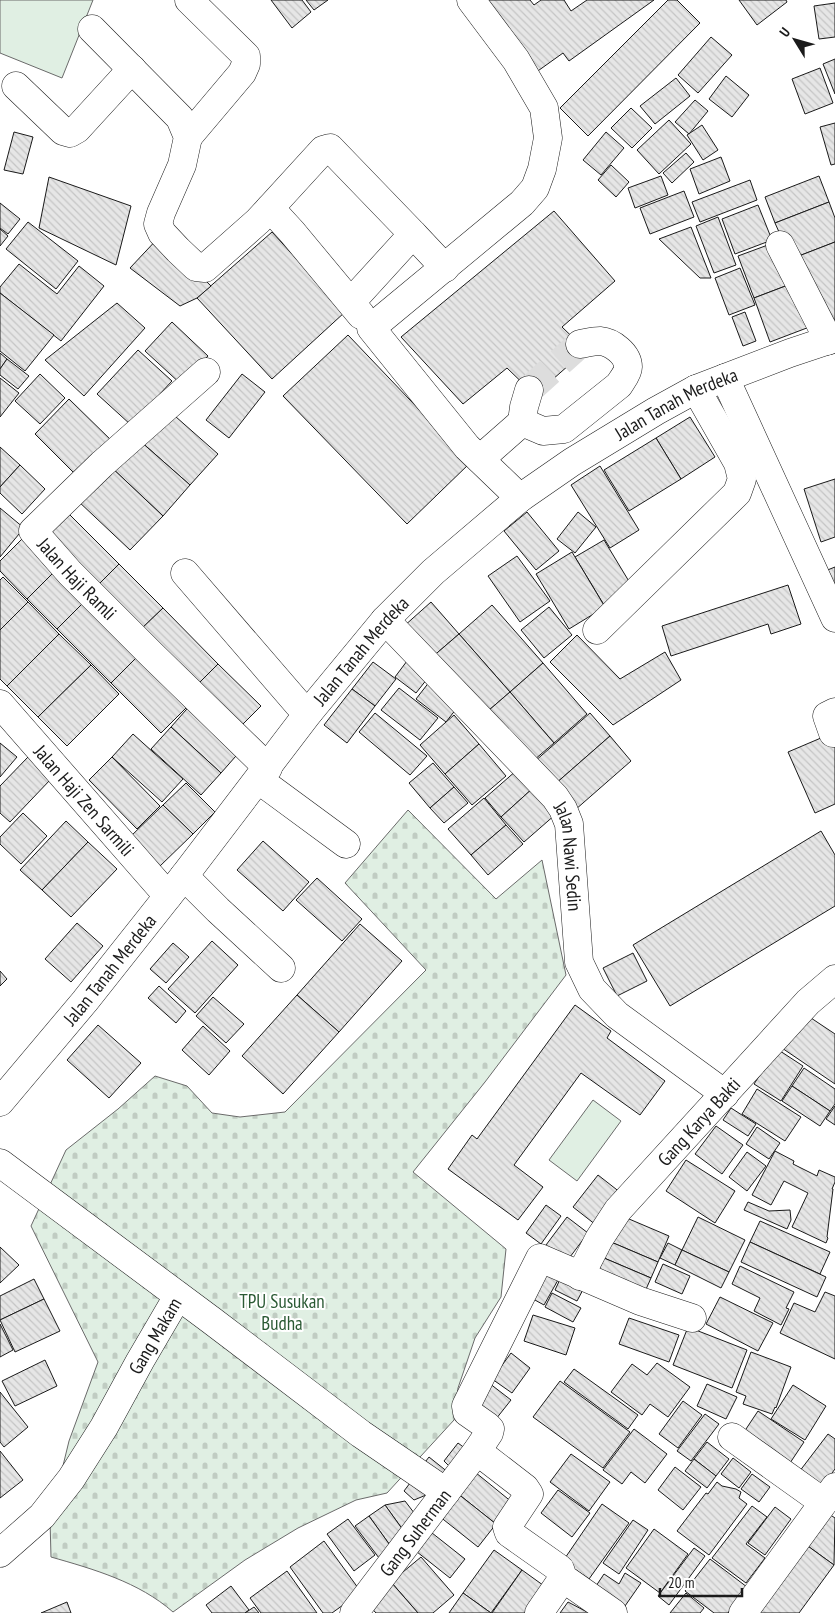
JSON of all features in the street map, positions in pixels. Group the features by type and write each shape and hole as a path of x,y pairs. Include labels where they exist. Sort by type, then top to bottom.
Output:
{"street":[{"path":"189,0 246,56 246,64 242,73 188,138 182,166 158,224 162,233 196,266 205,268 270,208 323,150 330,148 445,268"},
{"path":"371,328 522,203 535,188 542,169 548,138 544,108 516,60 472,0"},
{"path":"92,29 180,118 188,138"},
{"path":"16,86 63,131 70,133 132,69"},
{"path":"270,208 351,302 467,447 520,498"},
{"path":"351,302 413,234"},
{"path":"780,245 823,329 831,340"},
{"name":"Jalan Tanah Merdeka","path":"0,1102 85,1001 263,774 309,712 385,620 433,572 520,498 572,462 656,411 696,389 831,340"},
{"path":"522,422 543,431 564,430 619,385 628,367 624,355 612,344 600,341 580,344"},
{"name":"Jalan Haji Ramli","path":"206,372 102,464 34,531 77,579 210,712 263,774"},
{"path":"725,378 835,618"},
{"path":"598,630 737,493 742,478 738,463 696,389"},
{"path":"480,459 522,422 529,390"},
{"path":"185,573 298,704 309,712"},
{"name":"Jalan Nawi Sedin","path":"385,620 555,797 563,809 569,824 579,962 592,989 617,1015 725,1094"},
{"name":"Jalan Haji Zen Sarmili","path":"0,704 176,886 218,910 281,968"},
{"path":"263,774 346,844"},
{"name":"Gang Karya Bakti","path":"580,1276 599,1239 618,1210 808,1002 835,979"},
{"name":"Gang Makam","path":"0,1163 178,1296 104,1427 71,1479 42,1516 0,1553"},
{"name":"Gang Suherman","path":"354,1613 489,1433 490,1429 467,1412 466,1406 539,1258 541,1257 580,1276"},
{"path":"580,1276 692,1318"},
{"path":"178,1296 361,1434 446,1492"},
{"path":"732,1437 829,1494 743,1613"},
{"path":"477,1451 525,1488 529,1494 507,1527 508,1533 560,1569 563,1578 613,1613"},
{"path":"539,1613 563,1578"}],"green space":[{"path":"0,0 93,0 62,78 0,53"},
{"name":"TPU Susukan Budha","path":"408,810 496,899 542,860 566,975 485,1082 413,1172 506,1249 501,1297 475,1338 458,1388 454,1420 387,1493 356,1500 298,1528 245,1560 173,1612 146,1592 131,1585 99,1572 51,1557 50,1519 69,1441 98,1362 31,1226 66,1150 118,1109 155,1076 187,1086 212,1113 240,1117 285,1112 426,970 345,883"},
{"path":"593,1100 621,1121 577,1181 549,1160"}],"building":[{"path":"271,0 302,0 311,12 292,28"},
{"path":"306,0 328,0 314,10"},
{"path":"483,0 530,0 534,5 541,0 564,0 571,11 587,0 654,0 569,61 563,53 535,73"},
{"path":"668,0 677,0 700,23 588,136 560,108"},
{"path":"739,0 786,0 787,2 757,25"},
{"path":"835,3 835,37 819,39 814,6"},
{"path":"711,37 732,55 698,93 678,75"},
{"path":"835,59 835,94 823,64"},
{"path":"820,68 833,103 805,114 792,79"},
{"path":"726,76 749,95 732,117 709,99"},
{"path":"676,78 690,96 655,124 640,106"},
{"path":"695,100 708,111 689,134 675,122"},
{"path":"631,108 652,128 632,148 611,128"},
{"path":"669,120 691,144 659,174 637,150"},
{"path":"835,123 835,164 831,165 820,127"},
{"path":"702,125 718,150 703,160 687,135"},
{"path":"14,132 33,137 23,174 4,170"},
{"path":"606,132 624,148 601,175 583,160"},
{"path":"686,153 694,162 672,183 663,173"},
{"path":"721,157 730,181 699,194 690,169"},
{"path":"611,165 629,182 616,197 598,180"},
{"path":"661,176 668,195 635,208 628,188"},
{"path":"819,176 829,202 775,223 765,197"},
{"path":"49,177 131,206 116,265 39,228"},
{"path":"750,180 757,200 700,222 692,202"},
{"path":"684,191 694,217 650,234 640,208"},
{"path":"829,202 835,218 835,242 791,259 775,223"},
{"path":"0,203 20,219 8,234 0,228"},
{"path":"758,205 772,240 735,254 722,219"},
{"path":"554,211 615,281 562,327 586,350 535,395 507,368 463,404 401,337"},
{"path":"718,217 736,265 714,273 696,226"},
{"path":"28,222 78,261 56,289 6,249"},
{"path":"691,227 711,278 700,278 659,239"},
{"path":"0,229 8,236 0,246"},
{"path":"272,232 345,312 272,379 197,298"},
{"path":"161,235 211,286 197,298 180,306 130,268"},
{"path":"776,242 796,282 754,298 738,256"},
{"path":"835,242 835,319 824,324 791,259"},
{"path":"19,264 57,294 79,266 104,286 61,341 0,293 0,287"},
{"path":"740,268 755,305 729,315 715,278"},
{"path":"796,282 812,326 770,342 754,298"},
{"path":"0,293 54,335 25,371 0,351"},
{"path":"117,303 145,328 84,396 45,360"},
{"path":"745,312 756,341 743,346 732,317"},
{"path":"172,322 208,356 182,385 145,351"},
{"path":"348,335 470,463 407,524 283,396"},
{"path":"138,350 172,381 131,425 97,394"},
{"path":"0,353 7,359 0,369"},
{"path":"7,359 29,376 18,389 0,375 0,369"},
{"path":"40,374 65,398 40,424 15,401"},
{"path":"242,374 265,392 229,438 206,420"},
{"path":"0,378 19,393 0,417"},
{"path":"69,399 114,443 79,478 35,434"},
{"path":"167,409 218,454 190,485 139,440"},
{"path":"690,417 715,457 681,479 656,438"},
{"path":"656,438 681,479 629,511 604,470"},
{"path":"139,440 190,485 163,516 110,466"},
{"path":"0,447 20,465 0,487"},
{"path":"20,465 45,489 22,514 0,493 0,487"},
{"path":"110,466 163,516 130,550 77,500"},
{"path":"600,466 639,530 610,548 571,485"},
{"path":"835,479 835,537 821,542 804,489"},
{"path":"0,508 24,528 0,557"},
{"path":"63,508 119,564 94,589 38,533"},
{"path":"527,512 559,551 536,570 504,531"},
{"path":"578,512 596,527 575,553 557,539"},
{"path":"27,534 59,567 27,599 0,571 0,561"},
{"path":"604,540 633,588 604,605 575,557"},
{"path":"572,552 605,607 569,629 536,574"},
{"path":"517,556 550,601 520,622 488,576"},
{"path":"119,564 163,608 137,633 94,589"},
{"path":"59,567 89,597 57,629 27,599"},
{"path":"835,567 835,595 825,571"},
{"path":"3,577 28,602 0,630 0,580"},
{"path":"788,585 801,624 771,634 768,624 671,656 662,626"},
{"path":"89,597 143,651 111,683 57,629"},
{"path":"28,602 59,634 7,686 0,679 0,630"},
{"path":"431,602 459,634 430,659 403,627"},
{"path":"492,605 543,663 510,692 459,634"},
{"path":"549,607 572,635 544,658 521,630"},
{"path":"163,608 218,664 192,690 137,633"},
{"path":"59,634 91,665 38,717 7,686"},
{"path":"459,634 510,692 481,717 430,659"},
{"path":"577,635 620,679 665,652 681,680 613,725 550,662"},
{"path":"143,651 193,701 161,733 111,683"},
{"path":"410,657 431,674 416,693 395,677"},
{"path":"373,662 396,679 375,706 352,689"},
{"path":"543,663 587,714 554,743 510,692"},
{"path":"218,664 261,706 235,732 192,690"},
{"path":"91,665 119,694 67,746 38,717"},
{"path":"430,681 460,704 446,722 416,699"},
{"path":"399,688 438,718 420,740 381,710"},
{"path":"352,689 375,706 347,743 324,725"},
{"path":"510,692 554,743 527,766 481,717"},
{"path":"193,702 243,748 221,773 171,727"},
{"path":"375,713 427,756 410,775 359,732"},
{"path":"590,713 610,736 554,785 534,762"},
{"path":"454,715 479,744 445,774 420,745"},
{"path":"171,727 221,773 201,795 151,749"},
{"path":"835,732 835,804 815,813 788,752"},
{"path":"133,734 183,779 162,802 112,757"},
{"path":"610,736 631,761 575,810 554,785"},
{"path":"0,743 17,757 0,777"},
{"path":"479,744 506,776 472,805 445,774"},
{"path":"28,757 51,779 10,822 0,813 0,786"},
{"path":"112,757 160,806 137,829 89,780"},
{"path":"433,763 454,787 430,808 409,783"},
{"path":"517,770 533,788 501,817 485,798"},
{"path":"186,783 215,812 193,834 163,805"},
{"path":"454,787 468,803 444,823 430,808"},
{"path":"533,788 556,814 524,842 501,817"},
{"path":"484,798 506,825 471,855 448,829"},
{"path":"163,805 193,834 159,867 130,837"},
{"path":"23,813 47,836 21,864 0,844 0,837"},
{"path":"66,821 88,842 42,890 20,870"},
{"path":"506,825 523,844 488,875 471,855"},
{"path":"821,831 835,855 835,906 670,1006 633,945"},
{"path":"263,841 309,882 283,911 237,870"},
{"path":"88,842 117,869 71,917 42,890"},
{"path":"317,878 362,919 342,941 296,900"},
{"path":"77,923 103,946 71,982 45,959"},
{"path":"360,924 402,961 339,1032 297,995"},
{"path":"212,941 238,965 195,1013 168,989"},
{"path":"173,943 189,957 166,983 150,969"},
{"path":"633,953 647,981 617,996 603,968"},
{"path":"0,971 7,979 0,986"},
{"path":"159,986 186,1011 176,1023 148,998"},
{"path":"297,995 339,1032 283,1094 242,1056"},
{"path":"213,997 244,1024 226,1043 196,1016"},
{"path":"575,1005 611,1031 607,1038 665,1081 640,1115 581,1073 514,1165 543,1187 518,1220 448,1169 472,1135 477,1139"},
{"path":"802,1012 835,1034 835,1084 779,1046"},
{"path":"98,1025 141,1063 109,1098 67,1060"},
{"path":"203,1026 230,1051 209,1075 182,1050"},
{"path":"777,1049 803,1066 781,1101 754,1084"},
{"path":"804,1068 835,1089 835,1104 830,1111 792,1086"},
{"path":"792,1086 830,1111 820,1126 782,1101"},
{"path":"757,1089 801,1117 785,1141 742,1114"},
{"path":"835,1106 835,1125 826,1119"},
{"path":"731,1108 756,1124 748,1136 723,1120"},
{"path":"716,1126 743,1145 722,1174 695,1154"},
{"path":"757,1127 780,1143 769,1159 746,1144"},
{"path":"775,1151 794,1161 793,1164 817,1176 819,1170 835,1177 826,1243 792,1227 808,1193 784,1181 771,1205 752,1195"},
{"path":"747,1152 766,1166 747,1191 729,1177"},
{"path":"686,1160 735,1191 715,1223 666,1191"},
{"path":"598,1175 621,1193 596,1225 573,1207"},
{"path":"748,1202 769,1211 790,1210 791,1220 787,1229 744,1210"},
{"path":"546,1205 561,1216 541,1244 526,1233"},
{"path":"622,1216 669,1236 658,1262 611,1242"},
{"path":"567,1217 588,1233 564,1265 543,1249"},
{"path":"698,1217 745,1240 729,1272 682,1250"},
{"path":"760,1221 830,1252 820,1274 750,1242"},
{"path":"611,1242 658,1262 651,1278 604,1258"},
{"path":"750,1242 826,1277 817,1297 741,1262"},
{"path":"668,1243 682,1250 675,1265 660,1258"},
{"path":"0,1247 19,1265 0,1283"},
{"path":"682,1250 729,1272 721,1288 675,1265"},
{"path":"604,1258 651,1278 643,1296 596,1276"},
{"path":"543,1260 563,1271 544,1305 524,1294"},
{"path":"663,1264 690,1276 682,1294 655,1282"},
{"path":"740,1266 794,1292 786,1308 789,1309 781,1325 754,1311 760,1298 732,1284"},
{"path":"563,1273 586,1284 577,1301 555,1290"},
{"path":"34,1279 44,1299 0,1320 0,1296"},
{"path":"825,1292 835,1296 835,1359 780,1333 794,1303 815,1312"},
{"path":"552,1293 581,1308 573,1322 545,1307"},
{"path":"720,1297 773,1323 758,1351 706,1324"},
{"path":"44,1299 60,1331 15,1352 0,1320"},
{"path":"533,1315 575,1328 566,1355 524,1341"},
{"path":"629,1318 679,1335 669,1362 619,1344"},
{"path":"0,1324 13,1350 0,1357"},
{"path":"688,1327 747,1350 732,1388 673,1365"},
{"path":"751,1352 791,1367 772,1414 743,1404 746,1396 736,1392"},
{"path":"511,1353 530,1368 512,1393 492,1379"},
{"path":"45,1360 57,1386 15,1406 2,1381"},
{"path":"657,1363 690,1387 668,1417 650,1404 642,1415 611,1392 632,1364 647,1375"},
{"path":"574,1369 638,1415 628,1429 564,1382"},
{"path":"560,1381 630,1432 603,1468 533,1417"},
{"path":"489,1383 511,1400 492,1424 470,1407"},
{"path":"707,1384 737,1397 726,1419 697,1406"},
{"path":"793,1385 826,1406 805,1440 771,1419"},
{"path":"0,1392 28,1427 4,1447 0,1442"},
{"path":"683,1401 702,1415 678,1448 659,1434"},
{"path":"758,1411 804,1442 790,1463 744,1432"},
{"path":"705,1414 719,1424 691,1461 677,1451"},
{"path":"634,1429 667,1454 645,1483 631,1472 622,1484 603,1470"},
{"path":"828,1434 835,1439 835,1469 820,1489 799,1472"},
{"path":"707,1442 729,1459 716,1476 694,1459"},
{"path":"458,1443 470,1452 454,1471 444,1461"},
{"path":"0,1451 23,1480 0,1498"},
{"path":"571,1454 610,1482 589,1511 550,1482"},
{"path":"429,1457 449,1473 439,1485 419,1470"},
{"path":"733,1458 751,1472 739,1488 721,1474"},
{"path":"694,1459 716,1476 707,1488 685,1471"},
{"path":"675,1467 701,1487 683,1510 658,1490"},
{"path":"470,1468 513,1503 496,1524 452,1489"},
{"path":"752,1474 770,1487 759,1502 741,1489"},
{"path":"416,1475 436,1491 414,1500 404,1491"},
{"path":"717,1482 722,1486 741,1492 739,1498 747,1504 709,1555 677,1531 706,1493 708,1494"},
{"path":"452,1489 496,1524 478,1547 434,1512"},
{"path":"558,1490 590,1513 572,1537 541,1513"},
{"path":"405,1501 421,1522 408,1537 385,1505"},
{"path":"602,1504 629,1523 589,1579 563,1561"},
{"path":"385,1505 408,1537 392,1548 369,1516"},
{"path":"752,1506 767,1517 746,1544 765,1558 746,1583 712,1558"},
{"path":"775,1507 791,1519 765,1555 748,1543"},
{"path":"826,1512 835,1518 834,1565 805,1544"},
{"path":"369,1516 392,1548 379,1558 355,1526"},
{"path":"348,1519 375,1555 354,1571 327,1534"},
{"path":"633,1520 648,1530 619,1574 603,1563"},
{"path":"427,1529 465,1559 450,1578 412,1548"},
{"path":"654,1529 688,1554 660,1593 626,1568"},
{"path":"324,1541 361,1592 332,1613 323,1613 290,1567"},
{"path":"805,1544 834,1565 799,1613 757,1613"},
{"path":"694,1548 705,1556 669,1605 658,1596"},
{"path":"494,1550 522,1570 491,1613 463,1593"},
{"path":"421,1557 454,1595 433,1613 418,1613 391,1582"},
{"path":"710,1559 747,1587 728,1613 714,1613 685,1591"},
{"path":"522,1570 547,1588 530,1613 492,1613"},
{"path":"287,1571 317,1613 261,1613 250,1598"},
{"path":"625,1573 641,1583 625,1606 596,1586 604,1574 619,1584"},
{"path":"391,1582 418,1613 376,1613 367,1603"},
{"path":"231,1586 249,1610 245,1613 212,1613 206,1605"},
{"path":"463,1593 491,1613 449,1613"},
{"path":"686,1593 704,1608 700,1613 670,1613"},
{"path":"67,1602 71,1613 41,1613"},
{"path":"568,1602 589,1613 560,1613"},
{"path":"254,1607 259,1613 245,1613"}],"tunnel":[{"path":"529,390 580,344"}]}
